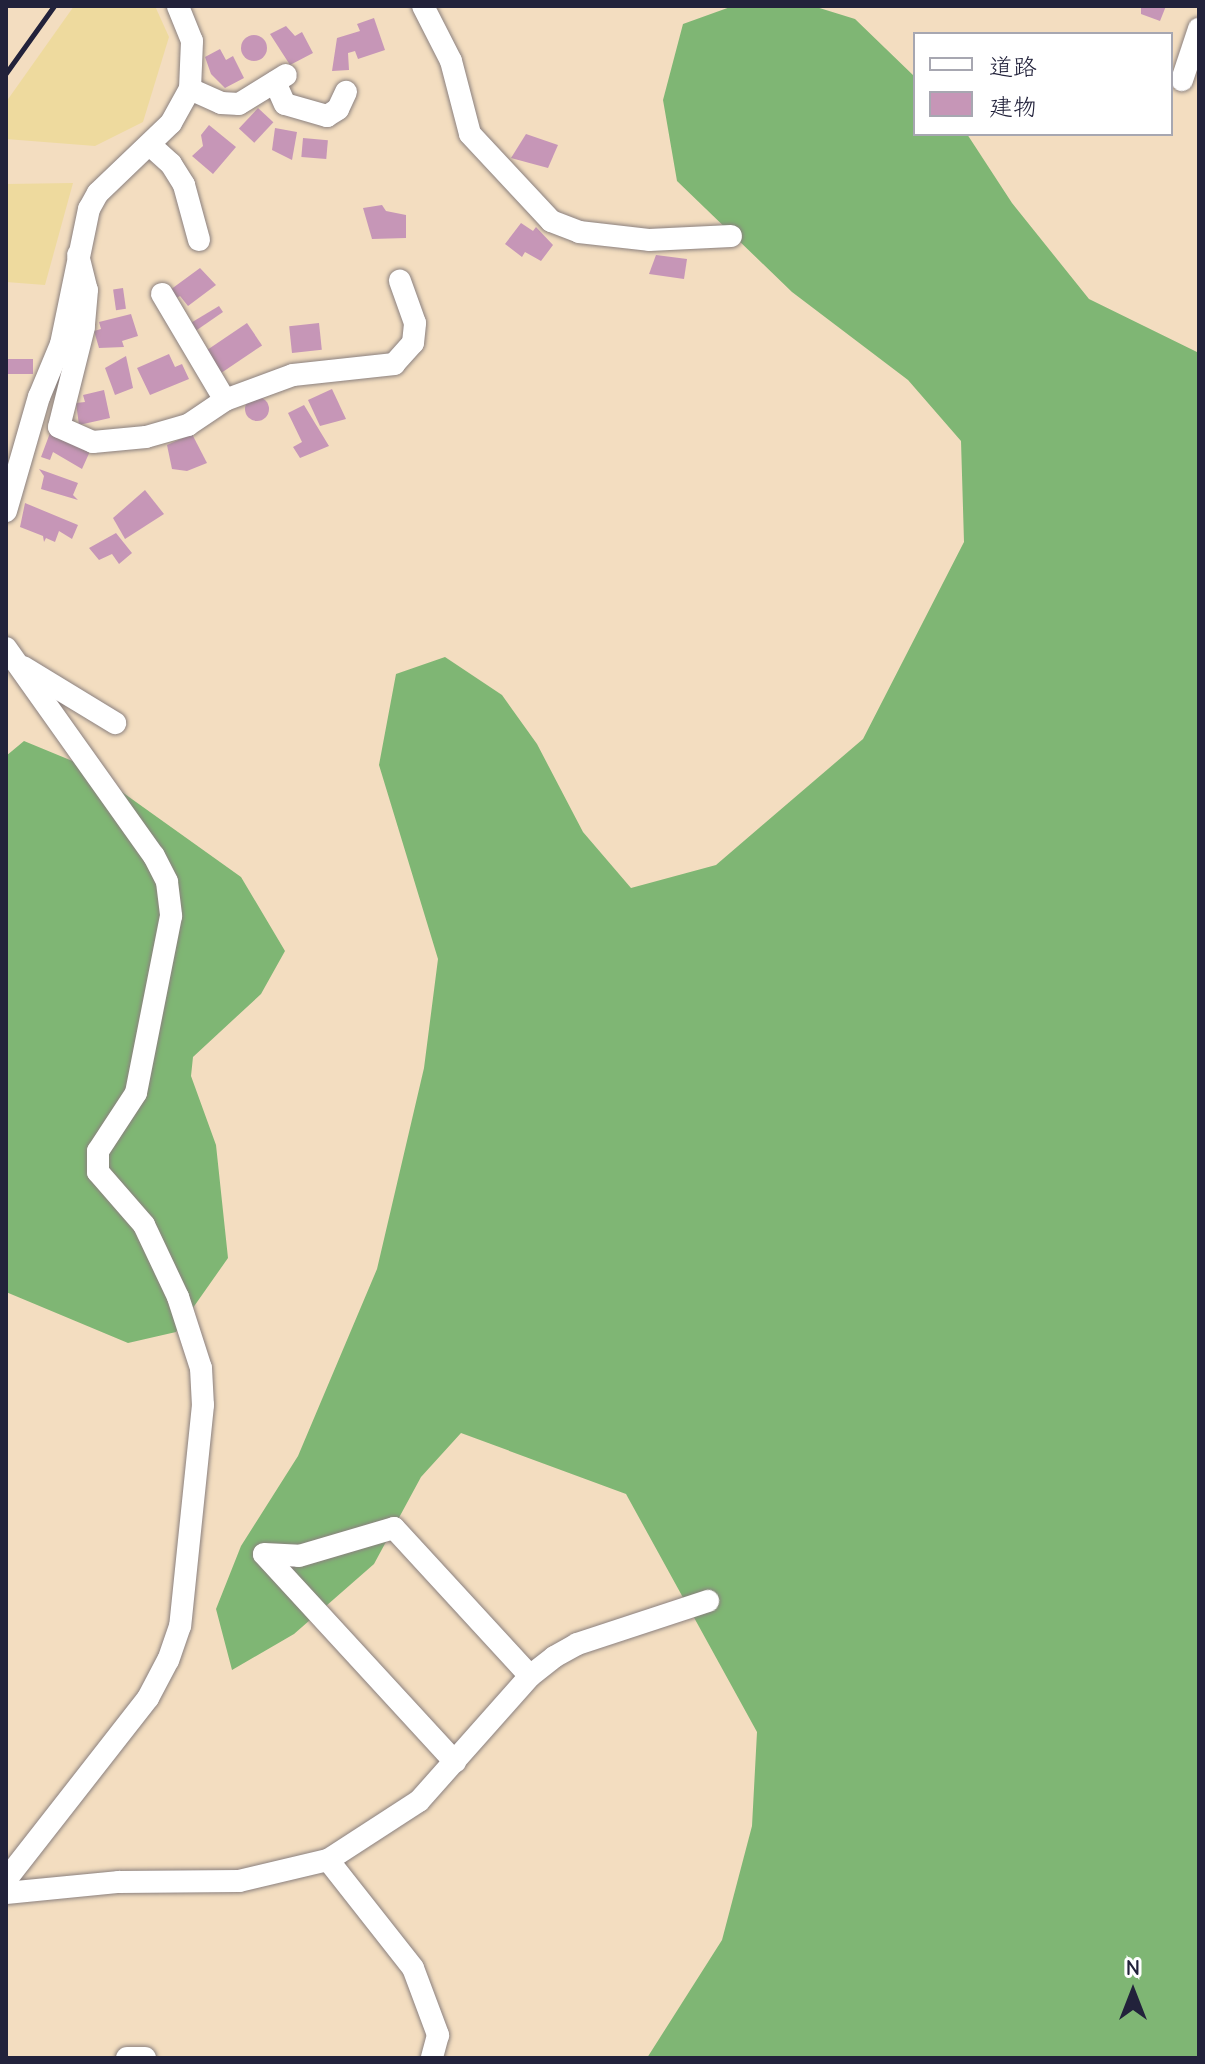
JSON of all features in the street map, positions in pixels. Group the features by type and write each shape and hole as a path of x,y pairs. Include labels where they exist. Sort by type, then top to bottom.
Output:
{"street":[{"path":"6,511 39,397 61,344 89,209 98,193 171,123 190,89 192,41 178,6"},
{"path":"423,6 451,61 470,134 544,216 562,228 649,240 731,236"},
{"path":"1182,80 1199,29"},
{"path":"190,89 221,103 239,104 281,79 285,104 327,116 338,109 346,92"},
{"path":"150,145 171,164 184,185 199,240"},
{"path":"78,255 87,290 84,327 59,427 93,442 146,437 188,425 225,400 293,375 394,364 413,343 415,323 400,281"},
{"path":"162,294 225,400"},
{"path":"6,648 22,667 167,882 171,916 136,1093 98,1151 98,1172 144,1225 178,1297 201,1368 203,1405 182,1611 168,1660 148,1698 6,1880"},
{"path":"22,667 115,723"},
{"path":"455,1762 264,1554 299,1556 394,1528 530,1676"},
{"path":"6,1893 119,1882 239,1881 328,1860 401,1816 455,1762 530,1676 577,1644 708,1601"},
{"path":"328,1860 413,1968 438,2035 432,2058"},
{"path":"127,2058 145,2058"}],"green space":[{"path":"733,6 813,6 855,19 913,75 913,136 968,136 1012,203 1089,299 1199,353 1199,2058 647,2058 722,1940 752,1826 757,1732 626,1494 461,1433 421,1477 374,1564 294,1634 232,1670 216,1609 241,1546 298,1456 377,1269 424,1068 438,959 379,765 396,674 445,657 502,695 537,744 583,832 631,888 716,865 863,739 964,542 961,441 908,380 792,292 677,181 663,100 683,24"},
{"path":"24,741 87,767 241,877 285,951 261,994 193,1057 191,1076 216,1145 228,1258 176,1332 128,1343 6,1292 6,756"}],"sand":[{"path":"74,6 155,6 169,37 143,122 95,146 6,139 6,102"},
{"path":"73,183 45,285 6,282 6,184"}],"building":[{"path":"1141,6 1166,6 1160,21 1141,14"},
{"path":"374,18 385,50 358,59 355,51 348,53 349,70 332,71 337,38 360,31 357,24"},
{"path":"286,26 295,36 302,32 313,53 290,65 270,34"},
{"path":"254,35 263,39 267,48 263,57 254,61 245,57 241,48 245,39"},
{"path":"220,49 226,60 233,56 244,78 225,88 211,74 205,57"},
{"path":"258,108 273,122 254,143 239,128"},
{"path":"209,125 236,147 213,174 192,156 203,146 201,135"},
{"path":"275,128 297,132 292,160 272,150"},
{"path":"526,134 558,145 548,168 511,158"},
{"path":"303,138 328,140 326,159 301,157"},
{"path":"382,205 386,211 406,215 406,238 372,239 363,208"},
{"path":"521,223 533,231 536,227 553,245 541,261 525,252 522,257 505,244"},
{"path":"656,255 687,259 684,279 649,274"},
{"path":"200,268 216,285 188,306 180,296 175,299 170,290"},
{"path":"123,288 126,309 116,310 113,289"},
{"path":"219,306 223,312 194,332 189,324"},
{"path":"131,314 138,336 122,341 124,347 99,348 94,331 101,329 99,322"},
{"path":"247,323 262,345 221,373 206,350"},
{"path":"319,323 322,350 292,353 289,326"},
{"path":"169,354 175,367 182,364 189,379 150,395 137,368"},
{"path":"126,356 133,388 115,395 105,368"},
{"path":"6,359 33,359 33,374 6,374"},
{"path":"332,389 346,419 320,426 308,400"},
{"path":"104,390 110,418 79,425 76,403 85,402 83,395"},
{"path":"257,397 265,401 269,409 265,417 257,421 249,417 245,409 249,401"},
{"path":"304,405 329,446 300,458 293,447 302,442 288,413"},
{"path":"50,433 91,449 82,469 53,452 50,460 41,457"},
{"path":"192,434 207,463 187,471 172,469 167,445"},
{"path":"39,469 78,483 73,495 78,500 41,489 44,476"},
{"path":"145,490 164,514 125,539 113,518"},
{"path":"25,503 78,525 72,539 59,531 55,542 46,538 44,542 43,536 20,527"},
{"path":"116,533 132,553 119,564 112,554 99,560 89,548"}],"railway":[{"path":"6,73 54,6"}]}
